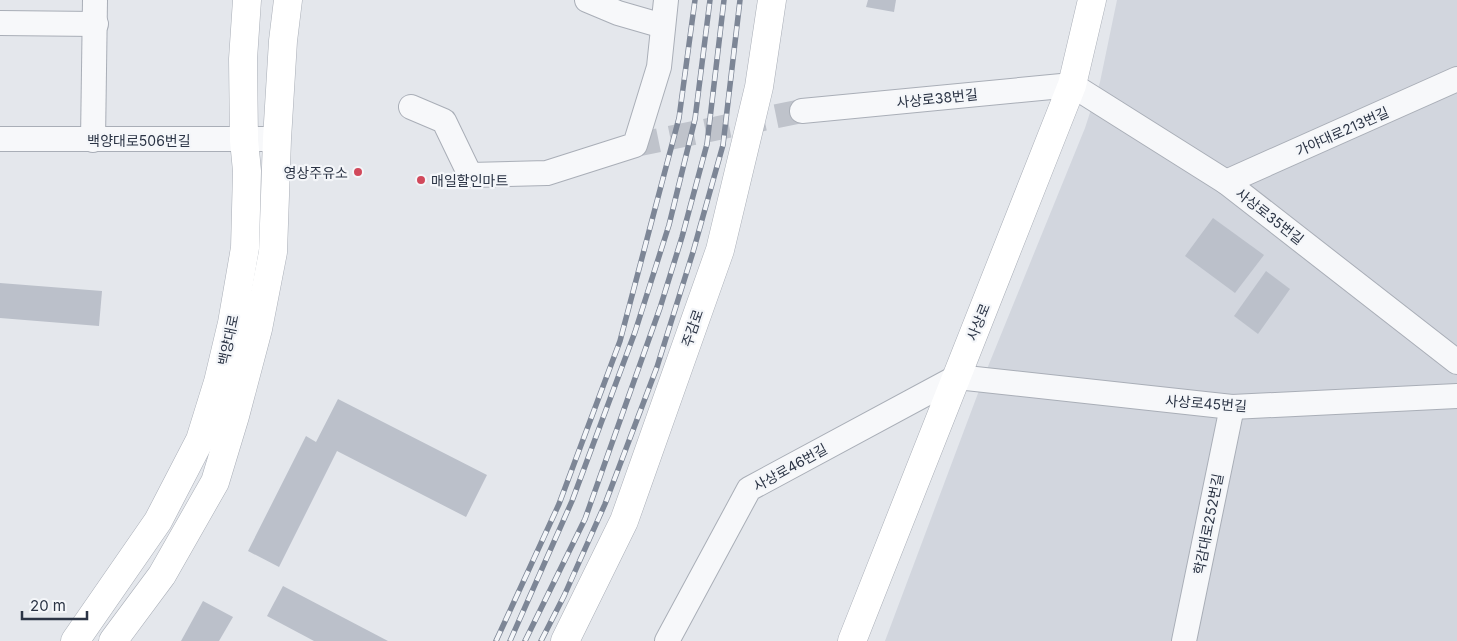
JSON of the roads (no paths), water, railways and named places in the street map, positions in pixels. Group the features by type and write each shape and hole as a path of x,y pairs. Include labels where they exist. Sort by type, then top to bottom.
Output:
{"main road":[{"name":"백양대로","path":"74,641 158,521 200,440 218,382 232,322 245,248 247,171 244,140 243,59 247,0"},
{"name":"백양대로","path":"113,641 162,575 215,482 236,416 258,329 273,252 277,140 283,41 288,0"},
{"name":"주감로","path":"565,641 624,521 720,250 759,87 772,0"},
{"name":"사상로","path":"852,641 1072,85 1092,0"}],"street":[{"path":"93,140 95,0"},
{"path":"587,0 618,13 663,26"},
{"path":"411,107 444,121 470,175 546,173 635,145 659,67 666,0"},
{"path":"0,23 96,24"},
{"name":"가야대로213번길","path":"1226,182 1457,79"},
{"name":"사상로38번길","path":"802,111 1072,85"},
{"name":"사상로35번길","path":"1072,85 1226,182 1457,362"},
{"name":"백양대로506번길","path":"0,139 277,140"},
{"name":"사상로45번길","path":"957,377 1232,407 1457,396"},
{"name":"사상로46번길","path":"667,641 749,489 957,377"},
{"name":"학감대로252번길","path":"1184,641 1232,407"}],"tunnel":[{"path":"635,145 802,111"}],"railway":[{"path":"496,641 559,504 620,341 679,118 695,0"},
{"path":"510,641 572,501 635,332 669,225 695,119 710,0"},
{"path":"525,641 585,519 660,308 682,237 707,144 724,0"},
{"path":"541,641 564,596 605,504 657,367 693,252 723,145 740,0"}],"place":[{"name":"영상주유소","path":"358,172"},
{"name":"매일할인마트","path":"421,180"}]}
